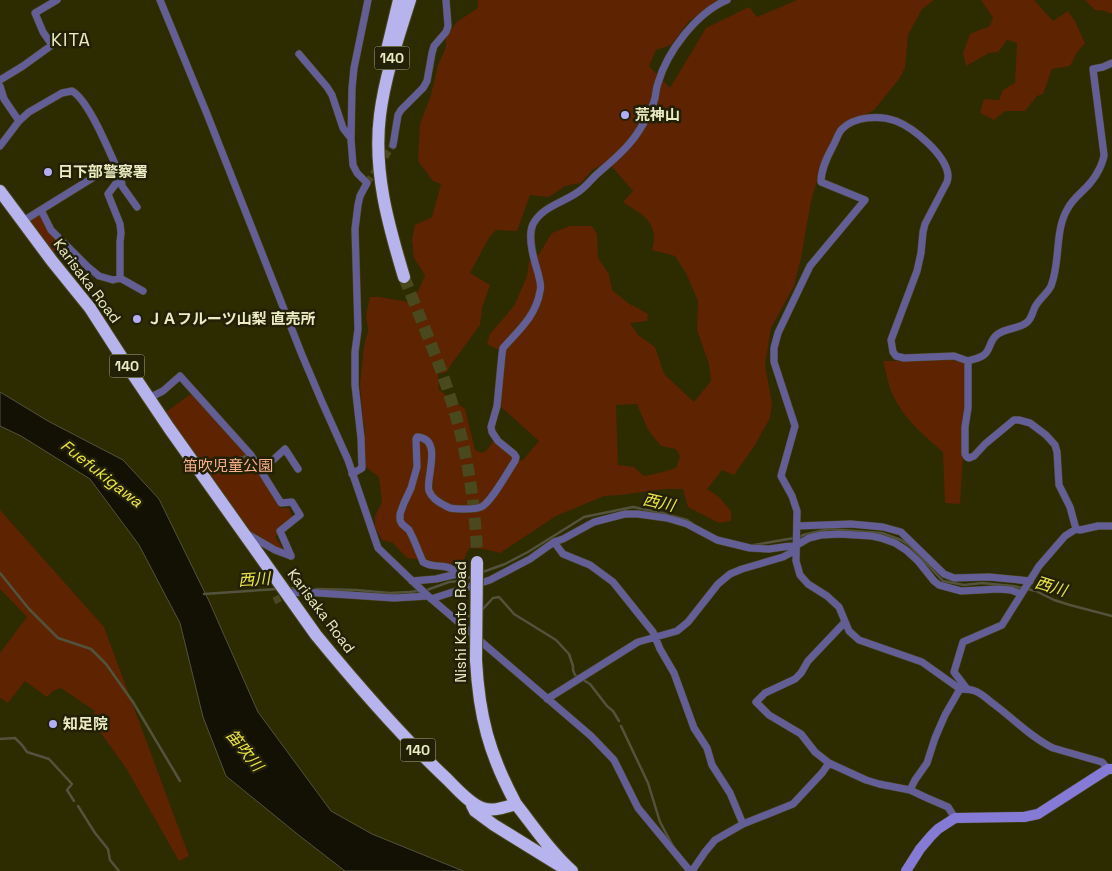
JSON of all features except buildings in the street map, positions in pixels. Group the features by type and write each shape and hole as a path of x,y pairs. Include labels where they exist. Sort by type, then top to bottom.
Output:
{"highway":[{"path":"380,117 384,67 399,0"},
{"name":"140","path":"404,276 383,200 379,159 380,117 386,83 411,0"},
{"name":"Karisaka Road","path":"0,191 90,308 149,398 248,540 287,591 316,635 422,755 466,797 483,808 488,809 516,804"},
{"name":"Nishi Kanto Road","path":"477,552 477,686 486,736 498,768 516,804"},
{"path":"466,797 475,811 494,825 570,871"},
{"path":"516,804 570,871"}],"street":[{"path":"0,80 52,45 43,32 35,12 56,0"},
{"path":"160,0 305,363 348,460 378,548 430,598 591,736 614,760 638,808 691,871 715,840 743,824 793,804 829,763"},
{"path":"352,474 362,468 361,438 355,385 355,352 358,329 356,229 360,196 367,182 357,173 353,165 351,137 352,88 354,68 368,0"},
{"path":"393,145 398,115 423,88 427,81 434,46 446,32 448,26 446,0"},
{"path":"412,581 436,579 457,574 453,568 430,565 423,562 413,538 400,520 400,514 411,488 417,467 417,437 425,439 431,449 429,492 440,502 454,509 470,509 480,507 491,499 516,461 514,454 494,436 491,427 497,406 503,348 529,320 540,291 541,285 533,255 531,231 534,224 543,212 581,190 630,143 650,111 664,67 673,49 694,25 718,4 727,0"},
{"path":"299,54 327,87 332,95 343,128 351,137"},
{"path":"906,871 931,836 938,829 956,818 1024,818 1038,814 1110,769 1102,762 1047,745 976,691 964,689 922,662 859,640 849,631 839,608 828,596 808,584 800,575 796,561 797,511 792,496 781,476 794,426 774,362 774,348 778,333 810,266 866,200 821,182 821,174 842,129 856,120 872,117 898,122 924,138 945,165 948,175 947,182 925,224 922,253 892,340 893,352 896,356 904,358 954,356 968,360 986,353 995,336 1026,323 1031,318 1034,307 1051,286 1065,214 1074,200 1091,182 1104,159 1093,69 1112,63"},
{"path":"0,86 4,99 19,121"},
{"path":"0,146 19,121 29,112 62,93 72,91 92,116 121,177 122,186 137,207"},
{"path":"23,221 115,164"},
{"path":"120,278 120,224 108,194 121,177"},
{"path":"41,210 51,230 98,276 113,280 120,278 143,291"},
{"path":"968,360 968,408 965,428 965,454 969,458 974,456 985,444 1014,420 1030,422 1054,445 1057,452 1059,485 1070,507 1076,529"},
{"path":"149,398 163,391 180,376 251,455 281,503 292,502 300,515 280,532 291,556 275,550 249,535 248,540"},
{"path":"261,471 285,448 298,469"},
{"path":"287,591 394,598 430,598 490,580 530,559 554,542 594,522 624,514 667,518 687,524 717,540 750,548 796,548"},
{"path":"797,526 851,524 883,526 901,532 944,574 954,578 989,577 1030,581"},
{"path":"964,689 954,672 963,642 1002,625 1039,566 1065,536 1076,529 1112,526"},
{"path":"547,699 638,642 676,631 688,622 718,584 730,574 782,557 810,538 821,535 872,536 896,544 918,561 939,585 961,591 998,589 1011,590 1022,594"},
{"path":"554,542 563,554 590,565 612,582 653,632 660,649 674,673 694,728 707,748 712,765 730,793 743,824"},
{"path":"845,622 808,660 796,680 765,693 756,702 769,715 801,734 815,752 829,763 866,780 910,790 948,807 956,818"},
{"path":"910,790 927,763 942,723 964,689"}],"green space":[{"path":"478,0 720,0 689,21 671,45 656,50 649,66 670,88 706,28 749,7 757,17 797,0 934,0 922,9 908,35 905,68 899,79 874,110 851,122 822,164 811,201 794,286 771,328 765,365 772,404 770,418 755,445 734,475 722,470 707,489 719,497 731,511 731,521 719,523 688,507 683,489 664,489 604,496 556,516 500,553 469,548 461,566 407,558 393,543 382,540 375,527 375,516 382,502 379,477 366,467 364,452 365,428 360,385 364,347 368,330 366,316 370,297 409,302 415,298 425,275 414,258 412,240 415,225 432,217 441,184 433,181 418,161 420,124 431,95 438,65 446,47 446,36 458,21 478,8","holes":["608,162 633,191 623,202 637,211 652,226 654,233 652,250 675,256 686,273 698,301 697,330 709,364 711,381 694,402 664,374 655,347 638,335 630,323 647,321 648,314 628,303 612,290 609,274 598,258 597,234 592,226 570,226 552,233 539,254 529,261 527,276 514,306 490,334 487,344 505,353 500,406 539,441 522,461 494,440 487,450 482,453 475,450 465,409 439,390 438,374 447,372 480,325 482,308 490,285 470,273 490,236 496,230 517,231 530,195 549,197 565,186 581,183 593,169","637,404 648,430 661,446 676,449 680,456 676,468 644,476 634,467 618,465 616,405"]},
{"path":"981,0 1034,0 1053,21 1068,11 1085,43 1076,54 1070,66 1052,69 1043,94 1037,96 1025,111 1005,111 994,120 980,113 984,99 999,100 1003,90 1015,83 1017,43 1007,40 998,52 989,53 966,66 963,53 970,34 990,26 993,18"},
{"path":"1085,0 1112,0 1112,13 1095,10"},
{"path":"41,211 63,242 51,255 28,220"},
{"path":"951,360 964,363 966,406 960,504 945,503 943,452 911,422 898,405 889,385 883,361"},
{"name":"笛吹児童公園","path":"191,394 251,455 280,508 289,508 293,520 275,537 286,553 248,532 162,415"},
{"path":"0,510 104,627 189,856 179,861 126,768 91,719 95,711 61,688 53,691 47,697 25,681 8,703 0,698 0,653 27,617 0,589"}],"water":[{"path":"0,392 48,421 123,460 159,499 209,601 258,712 331,811 372,834 463,871 345,871 226,776 203,717 180,623 139,545 90,479 21,436 0,426"}],"waterway":[{"path":"208,475 229,462 249,455"},
{"name":"西川","path":"480,573 505,564 528,552 584,517 633,507 662,513 692,523"},
{"name":"西川","path":"754,545 800,537 829,529 882,533 909,545 943,581 964,585 982,583 1013,586 1036,591 1054,600 1112,616"},
{"path":"0,573 29,609 58,638 91,649 106,664 133,702 180,781"},
{"name":"西川","path":"316,589 390,593 409,592 427,590 473,576"},
{"name":"西川","path":"288,588 303,589"},
{"name":"西川","path":"204,594 278,589"},
{"path":"482,610 493,598 499,597 514,614 556,640 569,654 575,675 590,684 619,721"},
{"path":"456,619 472,615"},
{"path":"621,726 648,783 660,822 673,846"},
{"path":"0,739 15,738 27,752 49,759 72,784 67,790 74,801"},
{"path":"78,806 95,833 108,849 110,860 119,871"}],"tunnel":[{"path":"367,183 393,145"},
{"path":"404,277 439,366 457,420 471,485 477,552"},
{"path":"274,601 288,594"}],"place":[{"name":"荒神山","path":"625,115"},
{"name":"日下部警察署","path":"48,172"},
{"name":"ＪＡフルーツ山梨 直売所","path":"137,319"},
{"name":"知足院","path":"53,724"}],"district":[{"name":"KITA","path":"71,40"}],"water label":[{"name":"Fuefukigawa","path":"102,473"},
{"name":"笛吹川","path":"245,750"}]}
